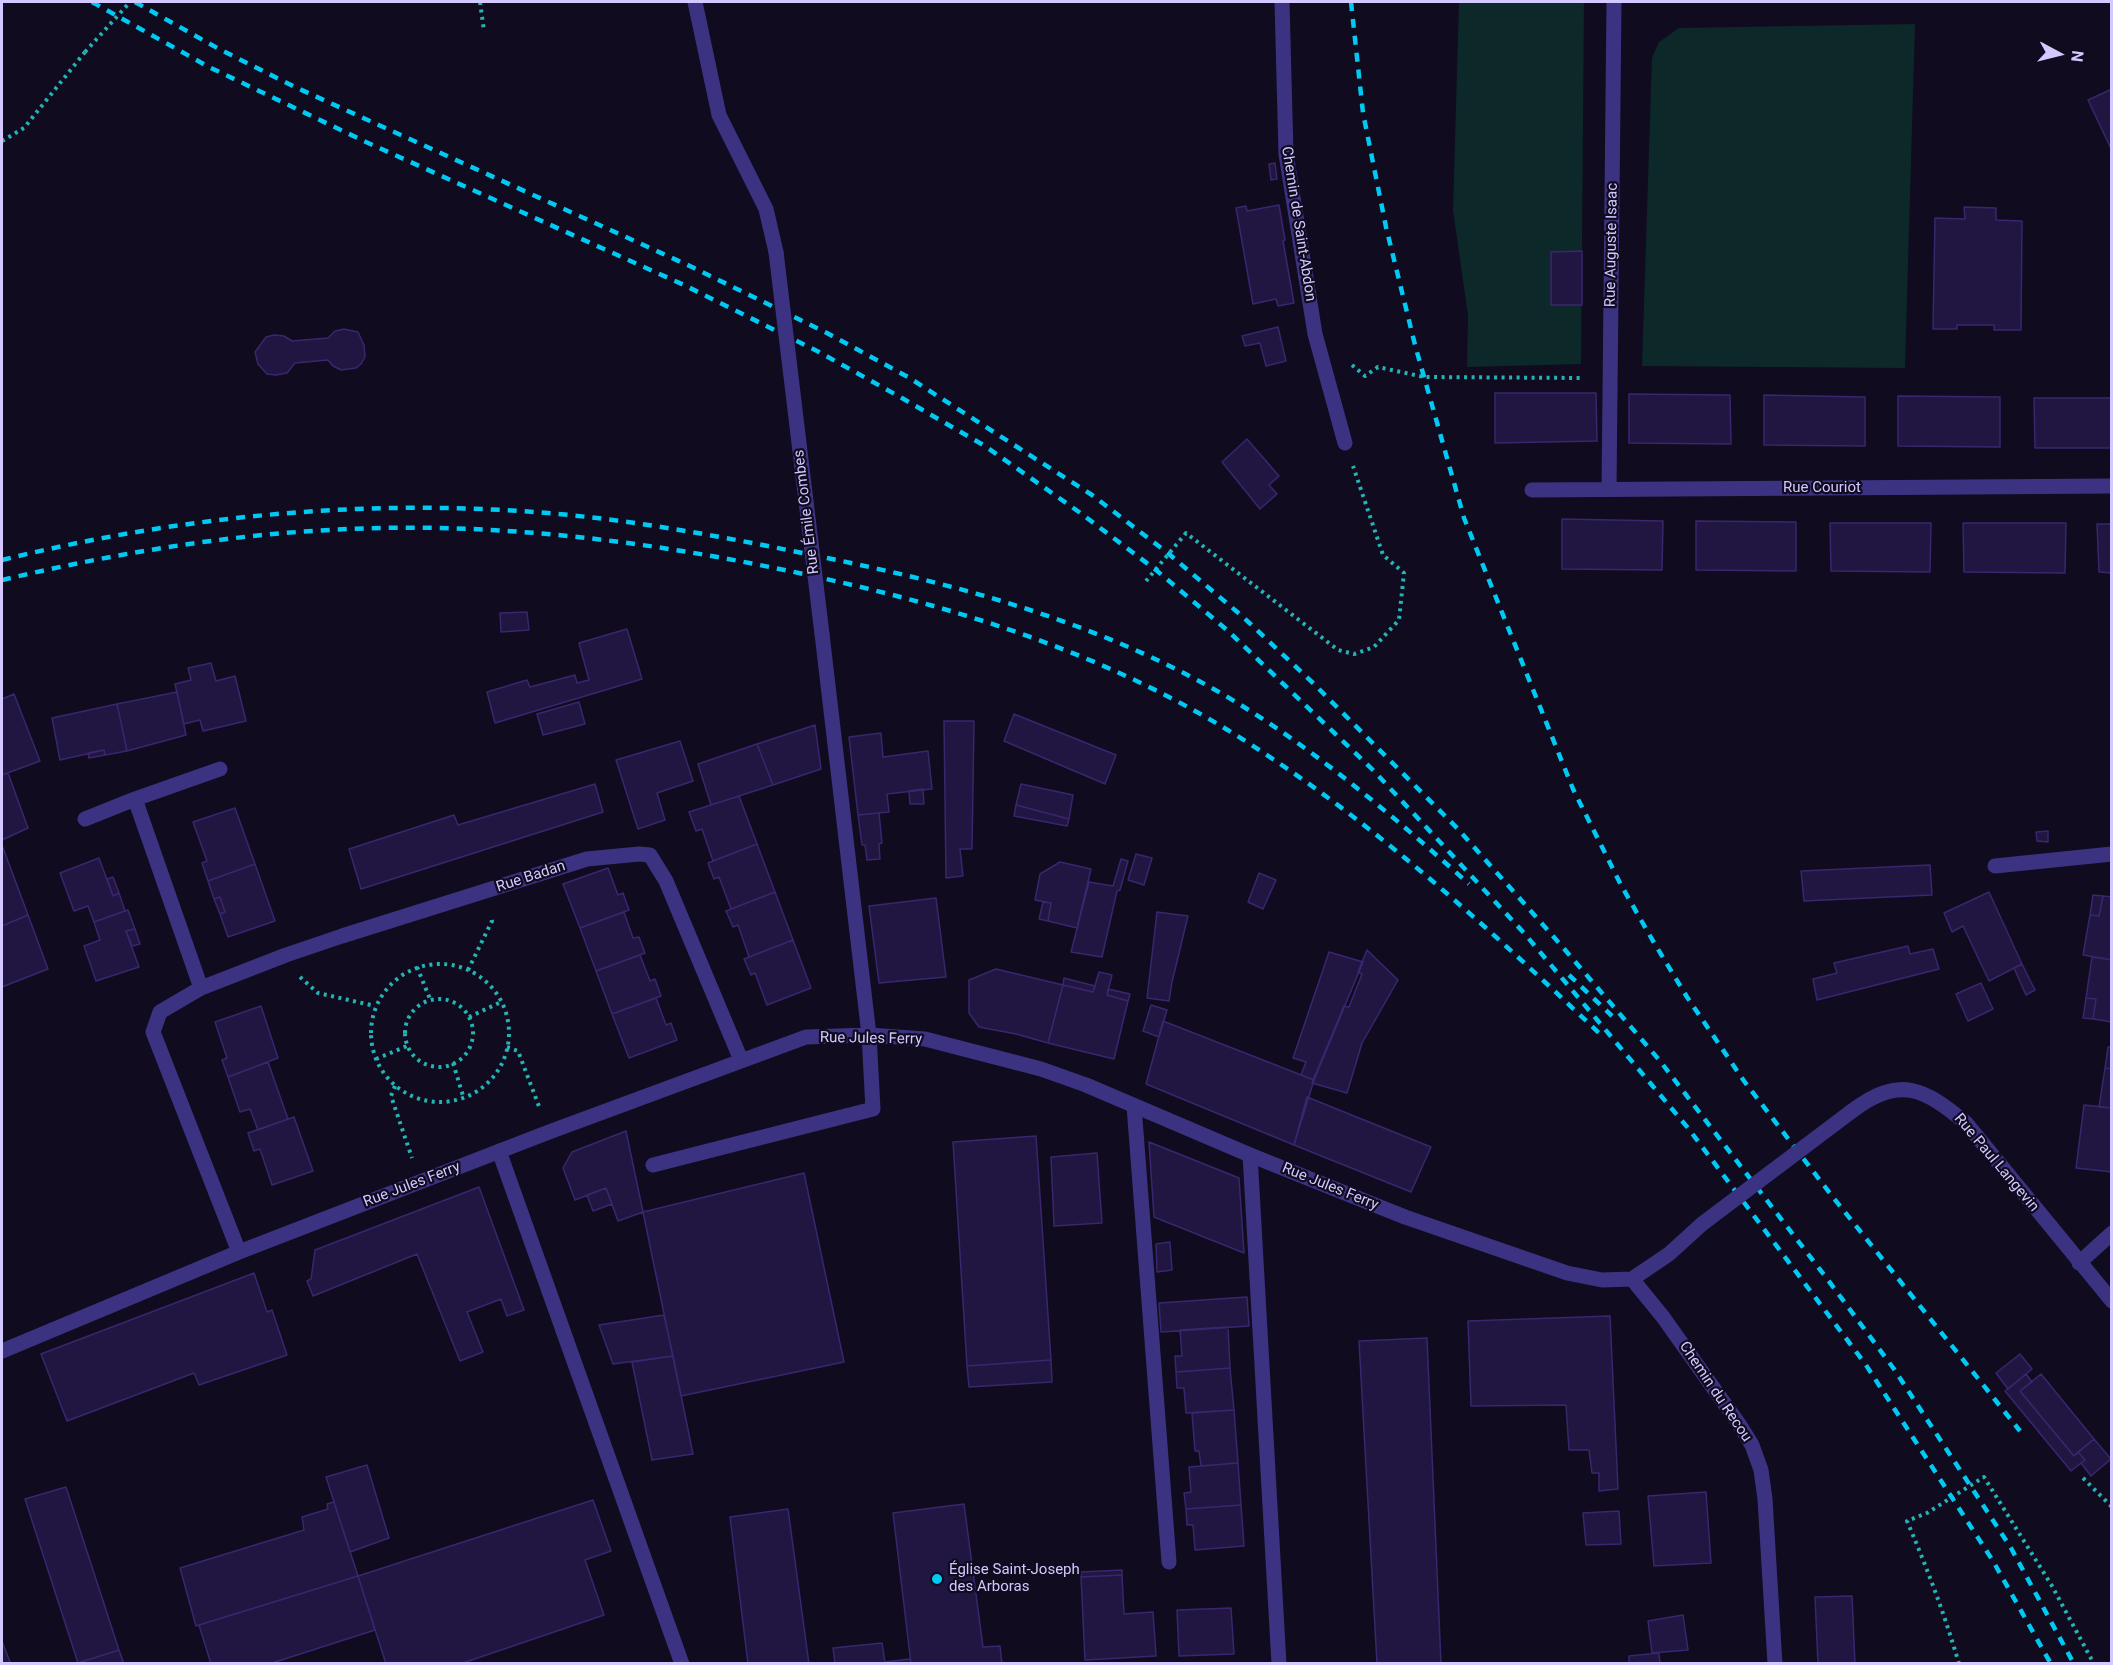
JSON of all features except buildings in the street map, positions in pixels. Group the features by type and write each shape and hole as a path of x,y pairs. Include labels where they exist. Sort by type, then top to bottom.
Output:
{"street":[{"name":"Rue Émile Combes","path":"653,1165 873,1109 869,1035 776,252 766,209 719,115 695,2"},
{"name":"Chemin de Saint-Abdon","path":"1282,2 1286,154 1315,334 1345,443"},
{"name":"Rue Auguste Isaac","path":"1609,489 1614,2"},
{"name":"Rue Couriot","path":"1532,490 2112,486"},
{"path":"85,819 220,769"},
{"path":"135,799 201,988"},
{"path":"1995,866 2112,854"},
{"name":"Rue Badan","path":"239,1252 153,1032 160,1011 201,988 286,955 587,859 650,855 666,881 741,1060"},
{"name":"Rue Jules Ferry","path":"2,1351 239,1252 549,1132 806,1037 869,1035 925,1039 1041,1069 1405,1217 1567,1273 1602,1280 1632,1279"},
{"name":"Rue Paul Langevin","path":"1632,1279 1669,1254 1702,1224 1852,1110 1879,1093 1904,1089 1928,1096 1966,1123 2112,1301"},
{"path":"1134,1106 1169,1562"},
{"path":"499,1151 682,1664"},
{"path":"1250,1155 1279,1664"},
{"path":"2079,1263 2112,1233"},
{"name":"Chemin du Recou","path":"1632,1279 1696,1363 1739,1424 1755,1453 1761,1470 1765,1499 1774,1664"}],"path":[{"path":"2,141 24,128 85,52 130,2"},
{"path":"480,2 483,32"},
{"path":"1315,334 1365,376 1378,367 1424,376 1610,378"},
{"path":"1146,581 1186,533 1338,650 1354,654 1374,647 1399,620 1404,573 1383,555 1345,443"},
{"path":"468,970 492,921 486,891"},
{"path":"286,955 297,974 318,993 375,1006"},
{"path":"436,963 456,965 468,970 489,984 501,1002 507,1018 509,1038 504,1058 495,1075 481,1089 464,1099 444,1103 424,1101 405,1094 395,1086 378,1065 371,1046 371,1026 375,1006 386,989 400,976 417,967 436,963"},
{"path":"417,967 430,999"},
{"path":"444,998 455,1002 465,1010 469,1017 473,1032 472,1044 466,1054 453,1063 444,1067 428,1066 415,1058 407,1046 405,1030 409,1016 419,1005 430,999 444,998"},
{"path":"469,1017 501,1002"},
{"path":"376,1059 407,1046"},
{"path":"507,1047 518,1051 549,1132"},
{"path":"453,1063 464,1099"},
{"path":"395,1086 391,1096 413,1162"},
{"path":"1959,1664 1949,1628 1907,1521 1927,1513 1984,1477 2052,1586 2094,1664"},
{"path":"2083,1478 2112,1508"}],"green space":[{"path":"1459,2 1584,2 1581,364 1467,367 1468,316 1453,210"},
{"path":"1915,24 1905,368 1642,366 1652,58 1659,42 1679,28"}],"railway":[{"path":"92,2 209,67 366,142 684,285 819,352 985,446 1156,570 1227,630 1373,770 1440,842 1524,933 1688,1128 1866,1365 1993,1561 2051,1664"},
{"path":"135,2 219,49 295,87 692,267 827,333 908,377 1092,495 1169,554 1242,616 1313,683 1458,829 1660,1061 1894,1369 2011,1548 2074,1664"},
{"path":"1351,2 1363,113 1386,227 1415,345 1464,518 1573,789 1621,885 1653,941 1687,997 1744,1081 1832,1196 2020,1431"},
{"path":"2,560 137,532 204,522 273,514 410,508 548,513 618,521 723,538 875,568 970,592 1064,622 1110,639 1199,681 1235,701 1306,749 1407,829 1469,884"},
{"path":"2,580 130,553 260,535 348,529 466,529 584,538 701,554 817,577 923,603 1028,636 1079,656 1178,702 1226,729 1326,796 1374,833 1466,910 1599,1033"},
{"path":"1569,975 1612,1016"}],"place":[{"name":"Église Saint-Joseph des Arboras","path":"937,1579"}]}
